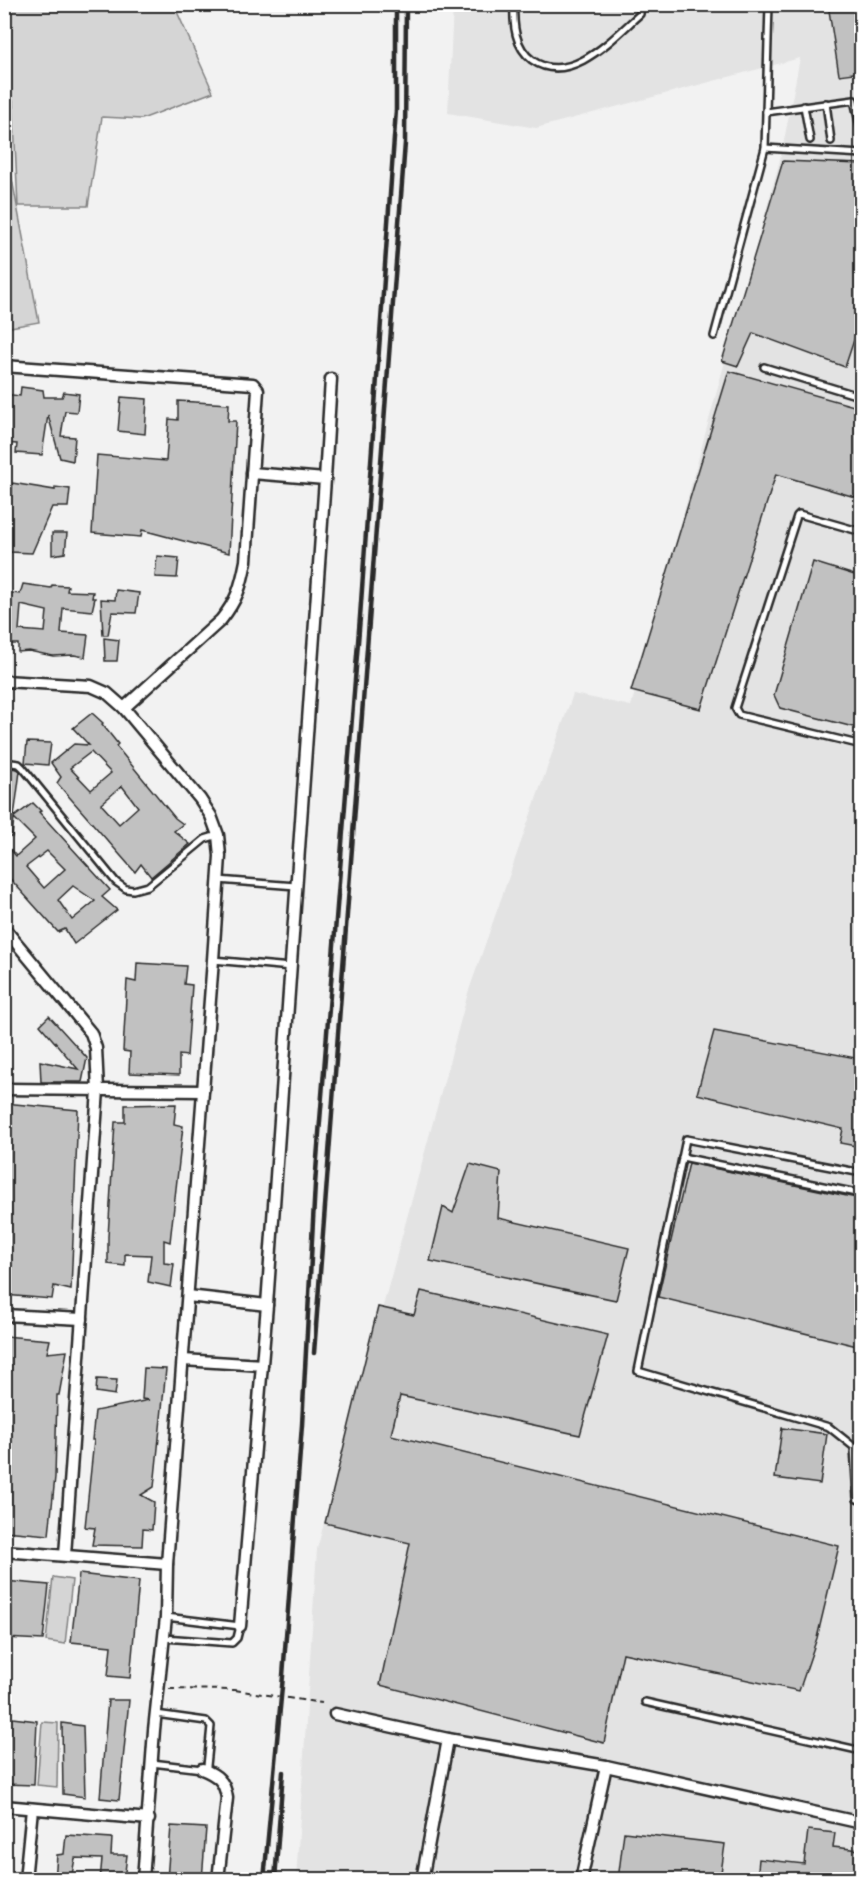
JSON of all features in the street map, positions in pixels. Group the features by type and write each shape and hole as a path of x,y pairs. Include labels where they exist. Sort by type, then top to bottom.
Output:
{"street":[{"path":"4,366 253,384 258,390 246,561 241,586 233,604 221,620 124,708"},
{"path":"240,1626 267,1305 331,379"},
{"path":"252,473 325,479"},
{"path":"4,681 91,686 107,693 124,708 201,799 218,835 220,856 166,1617 143,1880"},
{"path":"4,928 91,1034 96,1048 98,1090 65,1555"},
{"path":"4,1089 202,1091"},
{"path":"188,1296 267,1305"},
{"path":"4,1315 82,1319"},
{"path":"183,1360 262,1365"},
{"path":"4,1551 168,1564"},
{"path":"335,1714 448,1739 606,1766 861,1824"},
{"path":"422,1880 448,1739"},
{"path":"581,1880 606,1766"},
{"path":"202,1769 221,1780 226,1791 218,1880"},
{"path":"4,1806 148,1819"},
{"path":"26,1880 32,1809"}],"lane":[{"path":"514,4 513,22 518,42 525,55 537,64 558,69 595,54 639,14 641,4"},
{"path":"714,336 765,148 769,4"},
{"path":"766,112 854,100 861,136"},
{"path":"826,103 831,141"},
{"path":"804,106 810,140"},
{"path":"765,148 861,154"},
{"path":"764,367 861,397"},
{"path":"861,532 799,514 797,516 735,708 739,715 861,745"},
{"path":"4,762 19,764 23,768 116,882 126,889 133,890 148,886 205,839 218,835"},
{"path":"218,879 296,886"},
{"path":"213,960 291,967"},
{"path":"861,1173 686,1139 638,1371 829,1427 854,1447 857,1499 861,1501"},
{"path":"682,1157 861,1194"},
{"path":"164,1638 232,1643 237,1638 240,1626 166,1617"},
{"path":"645,1702 861,1751"},
{"path":"152,1763 202,1769 207,1766 211,1726 209,1723 156,1714"}],"path":[{"path":"183,1689 235,1690 322,1703"}],"shaded area":[{"path":"4,5 174,5 213,92 142,119 102,117 88,206 18,206 13,101 5,100"},
{"path":"453,5 861,5 861,1879 296,1880 317,1549 468,993 573,694 631,706 781,156 800,58 536,128 448,113"},
{"path":"5,142 39,322 4,328"},
{"path":"53,1577 72,1580 65,1644 46,1641"},
{"path":"42,1722 58,1723 57,1787 37,1785"}],"building":[{"path":"828,4 861,4 861,72 839,75"},
{"path":"783,161 861,164 861,319 845,367 753,333 738,366 722,361"},
{"path":"729,371 861,408 861,476 855,497 776,474 701,709 631,691"},
{"path":"21,387 43,390 44,397 62,397 64,392 79,394 77,412 65,411 61,436 75,437 73,461 60,458 48,415 42,455 16,453 17,444 4,443 4,394 20,396"},
{"path":"121,397 147,399 145,434 118,431"},
{"path":"178,401 229,404 228,421 236,421 229,553 142,530 141,537 92,533 97,455 166,461 169,419 178,420"},
{"path":"12,483 55,490 55,487 70,489 68,507 52,507 32,553 9,552 8,543 4,543 4,492 12,494"},
{"path":"52,533 67,533 65,553 52,555"},
{"path":"157,556 179,558 177,578 155,577"},
{"path":"813,562 861,577 861,729 780,708 774,695"},
{"path":"23,584 51,588 52,585 68,586 67,591 93,592 92,598 95,598 92,611 63,608 61,633 88,635 85,657 53,656 29,651 18,652 18,644 4,644 4,592 20,594","holes":["21,605 47,611 45,632 19,630"]},
{"path":"116,590 139,593 136,613 112,612 108,635 103,635 101,599 115,600"},
{"path":"104,638 119,640 117,661 105,661"},
{"path":"92,713 103,723 118,744 116,746 175,818 183,824 174,831 190,844 151,877 141,864 135,872 57,783 61,777 51,763 74,744 89,745 73,728","holes":["91,752 111,773 91,790 70,768","122,786 138,807 119,824 101,804"]},
{"path":"27,742 51,743 48,765 25,763"},
{"path":"4,767 20,771 14,817 33,803 110,890 102,897 117,910 74,944 65,929 58,932 4,872 4,843 16,856 35,839 14,818 12,837 4,837","holes":["47,851 65,869 44,888 26,867","73,886 95,901 72,920 58,900"]},
{"path":"137,963 186,966 184,984 192,985 187,1056 179,1055 179,1075 129,1073 130,1052 123,1051 127,980 136,982"},
{"path":"49,1016 87,1058 82,1082 41,1082 40,1061 78,1069 40,1025"},
{"path":"714,1031 861,1059 861,1147 840,1143 843,1129 697,1094"},
{"path":"4,1103 78,1110 71,1290 54,1286 52,1299 4,1295"},
{"path":"176,1104 174,1124 183,1126 170,1242 164,1240 164,1263 174,1264 171,1287 148,1282 151,1255 125,1254 125,1266 108,1264 108,1237 115,1122 125,1122 125,1105"},
{"path":"689,1163 861,1199 861,1347 658,1297"},
{"path":"470,1164 501,1172 498,1218 629,1248 616,1300 430,1261 443,1207 453,1213"},
{"path":"421,1291 608,1335 580,1435 400,1396 391,1435 839,1546 817,1638 799,1691 623,1653 604,1743 380,1685 410,1543 325,1523 378,1307 414,1315"},
{"path":"4,1336 50,1340 47,1353 67,1351 59,1395 57,1395 55,1477 49,1535 4,1531"},
{"path":"144,1368 166,1369 154,1487 141,1495 154,1502 152,1530 143,1529 142,1546 92,1545 95,1528 85,1527 95,1411 149,1400 142,1399"},
{"path":"97,1379 117,1380 115,1395 96,1392"},
{"path":"782,1428 827,1434 820,1484 775,1478"},
{"path":"79,1574 139,1581 130,1678 108,1676 111,1646 71,1642"},
{"path":"4,1581 49,1585 43,1640 4,1638"},
{"path":"108,1700 129,1700 119,1800 100,1798"},
{"path":"4,1717 37,1721 34,1785 4,1784"},
{"path":"62,1723 83,1726 85,1797 63,1794"},
{"path":"171,1826 206,1828 202,1880 167,1880"},
{"path":"808,1830 835,1833 833,1847 860,1850 857,1880 757,1880 759,1859 804,1864"},
{"path":"624,1832 725,1844 720,1880 618,1880"},
{"path":"66,1835 112,1838 111,1855 127,1855 124,1880 100,1880 102,1859 75,1858 71,1880 55,1880 57,1855 64,1854"}],"railway":[{"path":"264,1880 283,1676 302,1425 315,1184 360,617 396,110 396,4"},
{"path":"314,1353 405,143 406,4"},
{"path":"275,1880 283,1772"}]}
